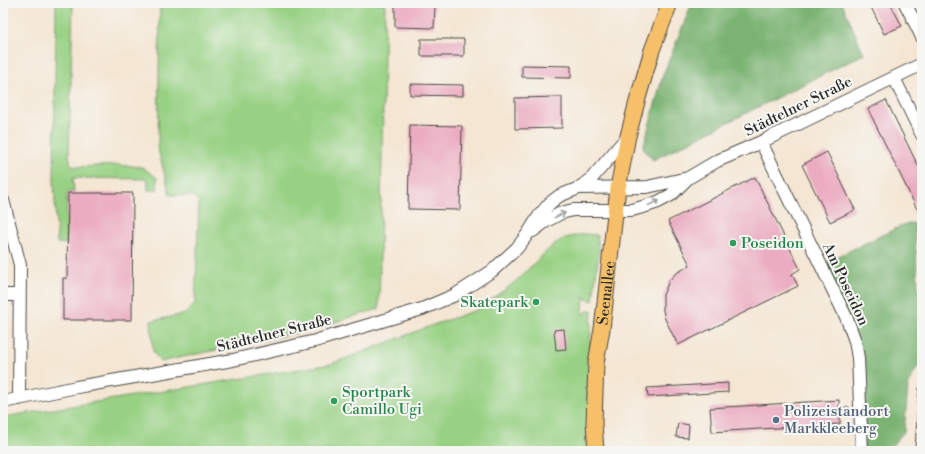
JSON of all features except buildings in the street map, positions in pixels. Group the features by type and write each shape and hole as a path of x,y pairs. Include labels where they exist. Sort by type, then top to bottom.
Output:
{"main road":[{"name":"Seenallee","path":"596,451 594,423 596,363 602,329 618,188 628,136 652,50 670,3"}],"street":[{"path":"905,3 922,37"},
{"name":"Städtelner Straße","path":"3,402 234,360 315,341 416,311 444,300 474,283 504,260 527,236 545,222 561,213 583,209 632,210 658,202 671,195 688,178 717,162 922,64"},
{"path":"894,78 921,129"},
{"name":"Seenallee","path":"579,188 592,178 628,136"},
{"name":"Am Poseidon","path":"761,142 847,319 855,341 858,358 862,451"},
{"name":"Städtelner Straße","path":"527,236 539,216 550,203 559,196 579,188 647,187 688,178"},
{"path":"3,200 20,266 19,399"},
{"path":"3,295 19,296"}],"green space":[{"path":"56,3 73,3 69,155 71,165 77,167 118,165 142,167 157,178 157,190 148,190 148,181 145,179 73,178 74,192 67,192 66,244 57,243 54,181"},
{"path":"160,3 385,3 379,309 301,332 160,362 153,351 151,321 185,314 195,303 199,202 193,196 170,195 158,149"},
{"path":"692,3 842,3 864,54 653,160 643,148 663,75"},
{"path":"914,223 920,315 922,316 922,361 914,373 908,387 904,432 887,451 862,451 858,358 820,265 905,224"},
{"name":"Sportpark Camillo Ugi","path":"584,234 597,235 599,250 593,301 586,299 584,295 583,315 587,311 592,310 588,381 589,451 3,451 3,417 331,364 479,309 515,282 554,244 565,238"}],"place":[{"name":"Poseidon","path":"733,243"},
{"name":"Skatepark","path":"536,302"},
{"name":"Sportpark Camillo Ugi","path":"334,401"},
{"name":"Polizeistandort Markkleeberg","path":"776,420"}]}
